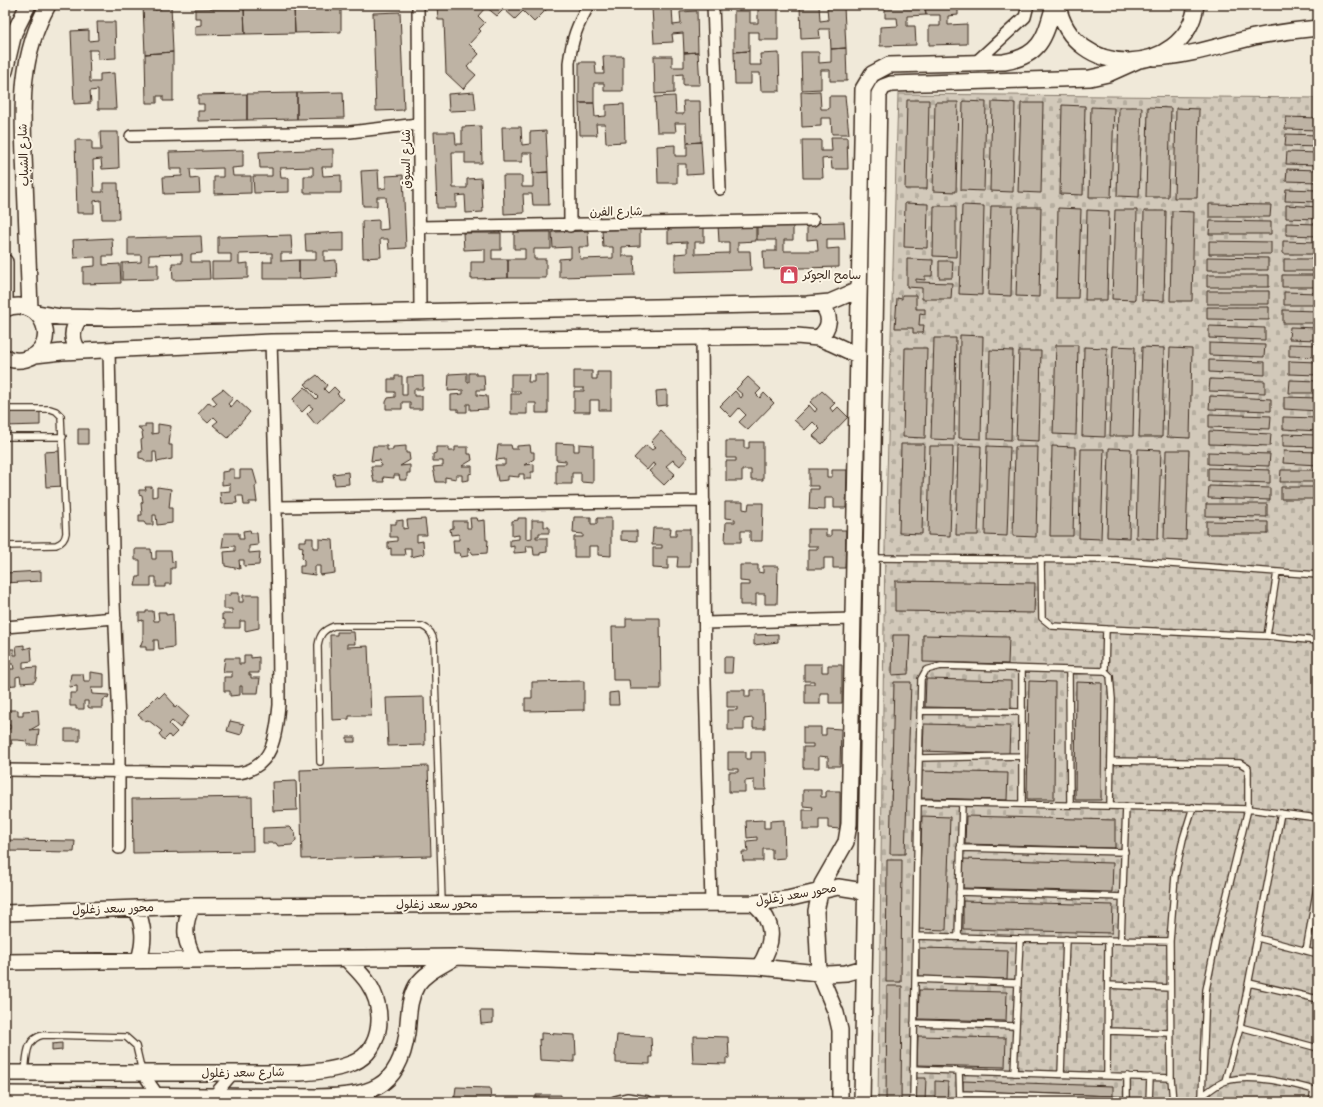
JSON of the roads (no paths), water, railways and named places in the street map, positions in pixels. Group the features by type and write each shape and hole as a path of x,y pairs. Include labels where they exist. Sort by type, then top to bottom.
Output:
{"main road":[{"path":"5,71 14,33 28,5"},
{"name":"شارع الشباب","path":"33,311 23,126 25,71 40,20 48,5"},
{"path":"840,1102 840,1030 836,1013 819,972 817,960 816,911 820,891 830,870 843,850 848,833 862,95 865,84 877,70 889,65 1013,61 1031,52 1045,36 1054,5"},
{"path":"1058,5 1065,26 1076,40 1089,51 1105,58 1122,62 1178,56 1261,36 1318,28"},
{"path":"1152,58 1167,50 1180,38 1190,24 1196,5"},
{"path":"862,1102 878,106 881,90 891,84 1090,78 1108,74 1137,61"},
{"path":"5,262 5,309 17,306 33,311 80,318 820,303 840,299 858,290"},
{"path":"818,338 827,328 829,322 825,308 820,303"},
{"path":"33,311 44,324 46,337 40,350 35,355"},
{"path":"79,351 73,340 73,334 76,322 80,318"},
{"path":"6,358 22,361 35,355 79,351 271,342 702,336 797,336 818,338 857,355"},
{"name":"محور سعد زغلول","path":"5,913 192,906 442,903 754,903 787,899 838,887 848,888 865,895"},
{"path":"754,903 763,912 769,923 771,935 769,947 759,967"},
{"path":"192,906 185,927 185,938 194,959"},
{"path":"136,908 142,923 144,938 139,959"},
{"path":"5,962 139,959 455,957 759,967 846,973 864,968"},
{"name":"شارع سعد زغلول","path":"5,1094 210,1099 339,1097 366,1093 389,1078 403,1051 407,1033 410,1003 417,985 431,972 455,957"},
{"name":"شارع سعد زغلول","path":"5,1073 233,1073 320,1071 355,1062 371,1048 378,1034 379,1016 375,998 368,983 346,958"}],"street":[{"name":"شارع السوق","path":"418,5 420,312"},
{"path":"570,226 568,63 572,40 578,22 589,5"},
{"path":"713,5 720,189"},
{"path":"975,63 1025,17 1028,5"},
{"path":"131,136 350,132 418,124"},
{"name":"شارع الفرن","path":"419,227 570,226 813,220"},
{"path":"702,336 707,792 711,904"},
{"path":"5,770 240,773 254,768 265,759 276,734 279,705 277,507 274,465 271,342"},
{"path":"109,350 120,772 119,848"},
{"path":"277,507 704,501"},
{"path":"5,628 115,618"},
{"path":"705,623 853,619"},
{"path":"142,1072 161,1099"},
{"path":"210,1099 233,1073"},
{"path":"615,1102 627,1099 648,1102"}],"lane":[{"path":"5,410 50,409 56,411 61,416 63,437 65,539 61,544 56,545 5,546"},
{"path":"5,437 63,437"},
{"path":"871,558 1041,558 1116,560 1318,576"},
{"path":"1041,558 1042,618 1052,626 1267,636 1318,641"},
{"path":"1267,636 1277,572"},
{"path":"320,762 318,645 320,635 326,629 334,626 422,626 427,628 433,636 434,642 442,903"},
{"path":"1105,671 1106,629"},
{"path":"913,1102 920,711 921,679 926,670 940,666 1105,671 1110,676 1112,699 1110,806"},
{"path":"1022,669 1022,804"},
{"path":"1069,670 1070,805"},
{"path":"920,711 1022,712"},
{"path":"919,758 1022,756"},
{"path":"1111,761 1240,763 1248,768 1248,809 1216,940 1206,990 1202,1097"},
{"path":"918,802 1248,809 1318,818"},
{"path":"958,937 962,803"},
{"path":"1122,940 1126,806"},
{"path":"1173,1102 1170,1034 1170,941 1175,876 1183,839 1193,807"},
{"path":"1225,1081 1240,1027 1281,813"},
{"path":"960,848 1125,852"},
{"path":"1306,951 1318,881"},
{"path":"959,892 1123,898"},
{"path":"916,936 1170,941"},
{"path":"1258,938 1318,954"},
{"path":"1014,1073 1020,939"},
{"path":"1061,1074 1066,940"},
{"path":"1107,1076 1108,940"},
{"path":"915,979 1018,983"},
{"path":"1249,983 1318,999"},
{"path":"1108,985 1170,988"},
{"path":"914,1022 1016,1026"},
{"path":"1240,1027 1318,1048"},
{"path":"1108,1031 1170,1034"},
{"path":"25,1073 30,1043 34,1039 43,1035 126,1037 136,1046 142,1072"},
{"path":"913,1069 1171,1078"},
{"path":"959,1071 960,1102"},
{"path":"960,1094 1127,1101 1127,1076"},
{"path":"1149,1102 1150,1077"},
{"path":"1195,1102 1225,1081 1247,1078 1296,1085 1316,1091 1312,1102"}],"place":[{"name":"سامح الجوكر","path":"789,275"}]}
